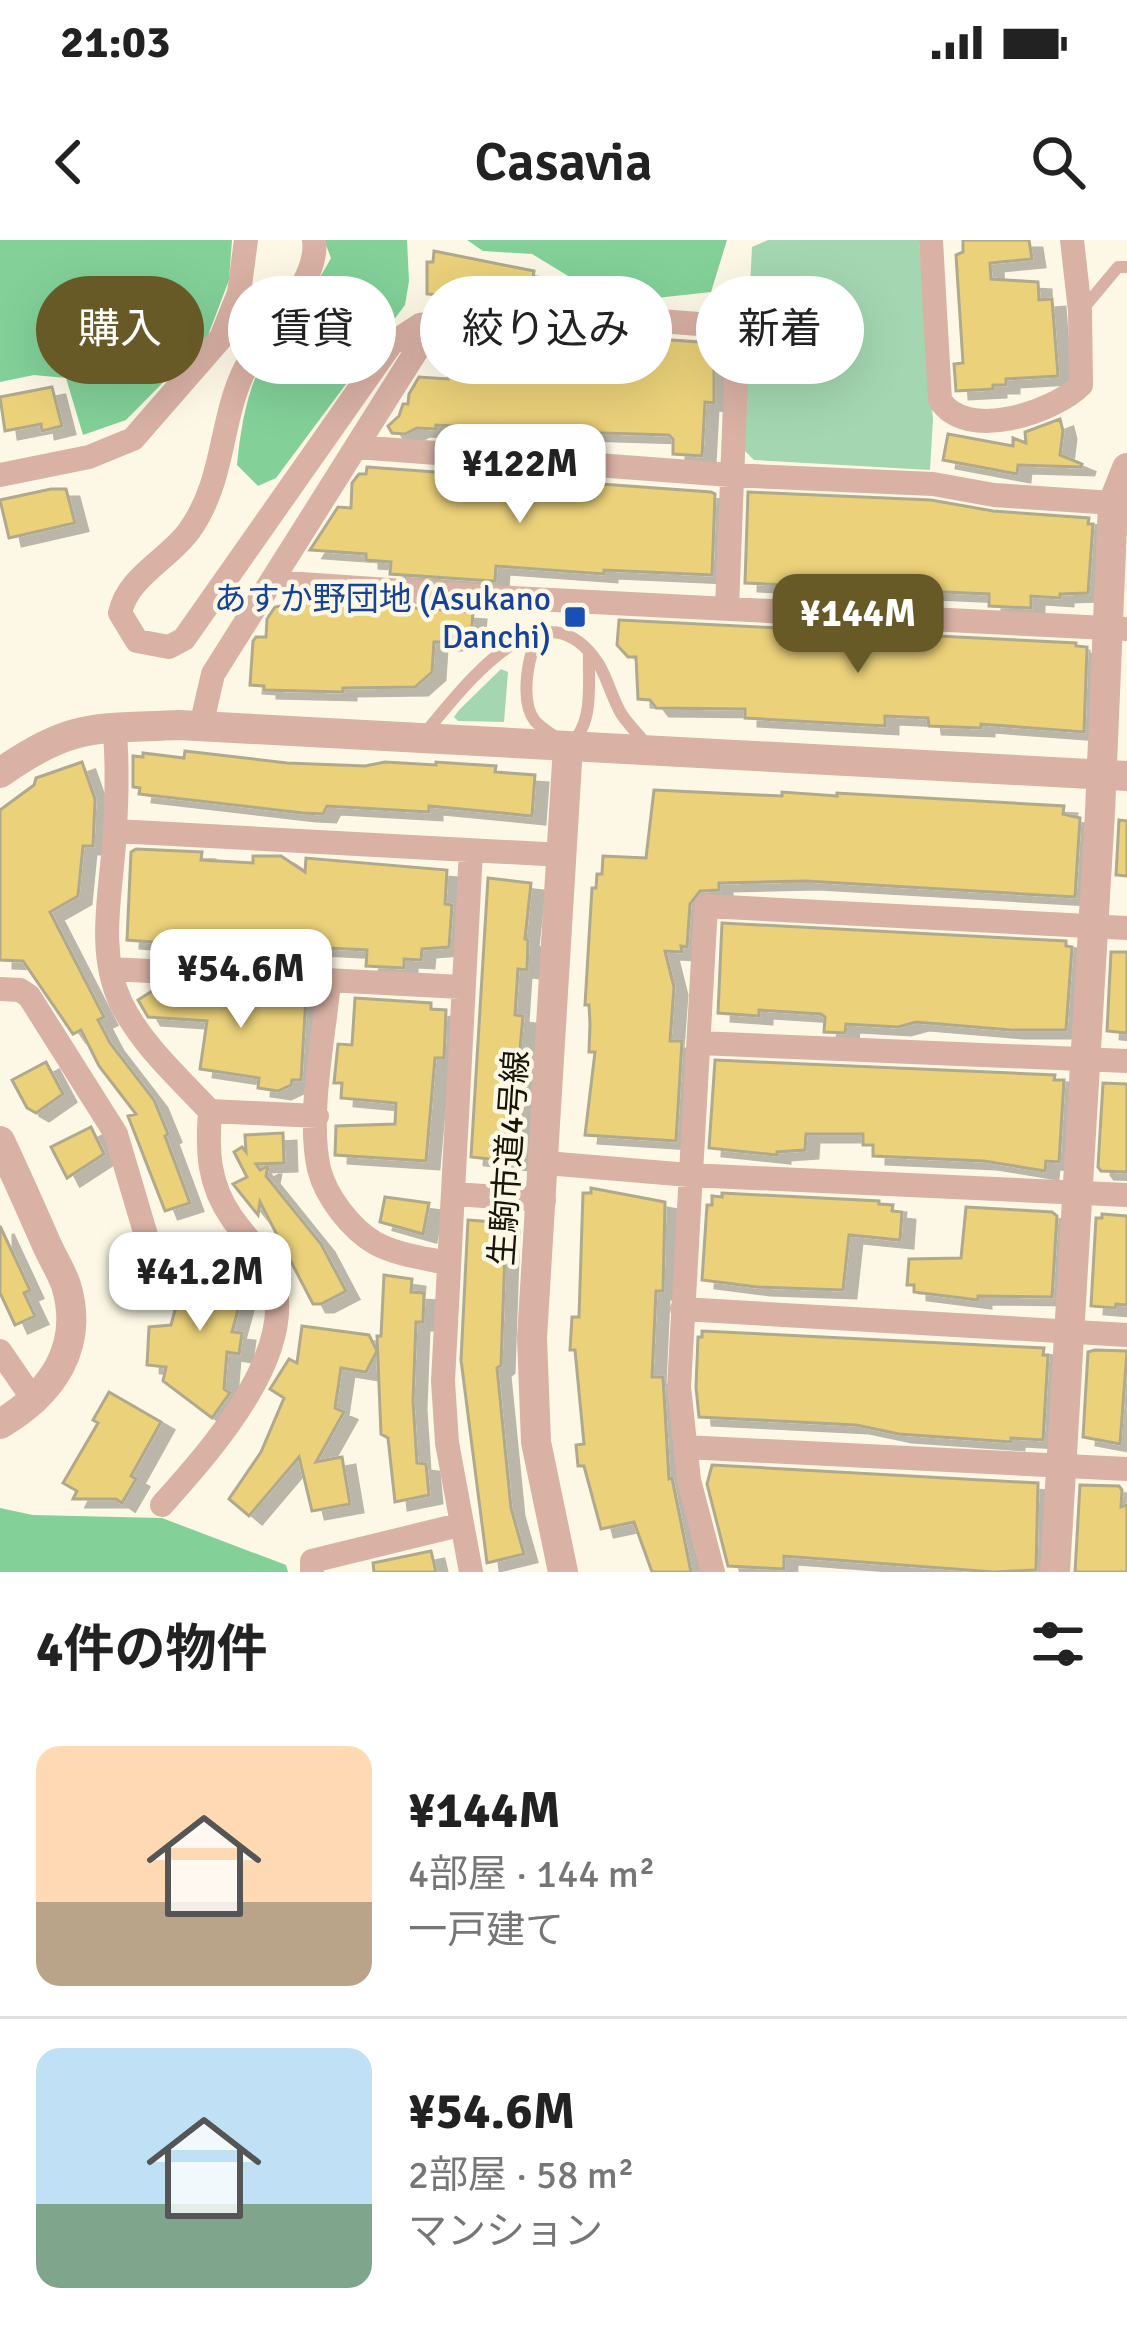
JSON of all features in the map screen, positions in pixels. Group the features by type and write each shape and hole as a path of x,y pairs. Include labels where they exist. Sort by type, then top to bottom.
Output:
{"street":[{"path":"0,475 89,457 133,439 220,338 239,293 246,240"},
{"path":"314,240 313,266 245,368 211,494 190,530 124,597 120,614 137,641 169,647 184,639 391,344 420,325"},
{"path":"931,240 940,400 946,410 974,422 1002,420 1065,401 1081,385 1081,311 1072,240"},
{"path":"672,322 738,327 727,608"},
{"path":"201,726 213,674 420,345"},
{"path":"356,446 730,475 933,484 994,495 1113,502"},
{"path":"1055,1572 1093,926 1114,775 1113,502 1127,468"},
{"path":"272,582 1117,628"},
{"path":"0,772 56,738 114,725 1114,775"},
{"path":"114,725 116,831 106,921 111,969 120,1002 141,1034 210,1111 208,1161 214,1186 271,1274 276,1327 269,1352 245,1396 201,1461 162,1505"},
{"name":"生駒市道4号線","path":"562,1572 536,1442 532,1338 544,1200 568,746"},
{"path":"116,831 562,855"},
{"path":"470,1572 447,1443 443,1382 471,851"},
{"path":"712,1572 697,1517 680,1388 706,906 1127,928"},
{"path":"111,969 461,987"},
{"path":"329,982 317,1116 319,1169 331,1197 375,1243 448,1263"},
{"path":"0,989 20,990 29,996 116,1134 148,1242"},
{"path":"699,1043 1127,1061"},
{"path":"210,1111 317,1116"},
{"path":"0,1141 66,1285 68,1304 68,1341 51,1384 35,1402 0,1424"},
{"path":"546,1163 689,1175 1127,1195"},
{"path":"454,1194 544,1200"},
{"path":"682,1310 1127,1335"},
{"path":"0,1351 35,1402"},
{"path":"685,1447 1127,1469"},
{"path":"312,1572 312,1561 459,1526"}],"lane":[{"path":"1081,311 1118,267 1127,267"},
{"path":"541,632 533,644 526,704 536,721 568,746 581,736 586,723 589,653"},
{"path":"419,740 473,678 518,637 541,632 559,633 589,653 621,713 650,749"}],"green space":[{"path":"0,240 232,240 228,283 204,341 204,276 36,276 36,375 0,382"},
{"path":"324,240 407,240 409,281 405,305 396,317 396,276 320,276 331,258"},
{"path":"467,240 727,240 716,276 696,276 696,294 672,296 672,276 568,276 532,254 483,251"},
{"path":"768,240 919,240 933,419 930,470 754,460 742,448 745,384 864,384 864,276 751,276 752,247"},
{"path":"68,384 162,384 126,420 83,435"},
{"path":"252,384 346,384 276,478 258,486 237,465"},
{"path":"501,669 508,672 504,722 458,721 454,717 459,710"},
{"path":"0,1508 33,1515 162,1518 286,1565 288,1572 0,1572"}],"building":[{"path":"963,240 1029,240 1032,259 990,263 991,279 1038,282 1039,300 1052,299 1058,376 1006,379 1006,385 993,385 993,389 956,391 954,364 963,363 956,255 963,252"},
{"path":"434,251 534,271 533,276 427,276 427,262 433,262"},
{"path":"672,340 696,342 696,384 714,384 714,403 705,402 702,456 673,454 669,435 570,432 568,446 539,444 540,432 510,429 436,425 436,429 392,433 388,426 403,404 408,404 419,377 420,384 672,384"},
{"path":"52,387 62,426 42,431 41,424 5,431 0,397"},
{"path":"1060,419 1060,455 1081,467 1018,465 1017,474 943,460 948,434 1013,446 1013,438 1026,443 1025,432"},
{"path":"367,467 711,492 715,494 712,575 496,566 492,581 390,574 391,562 366,560 366,554 310,550 338,507 351,508 352,483 359,474 366,474"},
{"path":"66,489 75,523 9,538 0,500"},
{"path":"748,492 931,500 993,511 1089,518 1088,524 1093,524 1088,593 1031,596 1031,608 989,606 989,594 745,583"},
{"path":"308,601 473,612 471,638 434,642 432,672 415,687 343,688 343,692 264,690 264,686 250,685 253,641 266,637 267,619 275,607"},
{"path":"619,620 1076,643 1087,647 1084,732 981,724 981,728 929,726 928,718 885,716 885,726 745,718 745,709 656,708 650,700 638,699 636,657 628,657 617,645"},
{"path":"185,751 287,763 496,766 495,772 535,775 532,816 429,806 429,812 327,806 323,814 303,813 139,794 140,788 133,787 133,756 184,758"},
{"path":"82,762 95,799 93,846 83,846 78,896 50,912 104,1017 98,1020 110,1043 154,1100 168,1134 190,1203 165,1211 128,1116 136,1114 99,1066 81,1030 73,1034 23,961 0,960 0,810 34,785 36,778"},
{"path":"654,790 782,796 782,792 837,793 1064,806 1063,814 1080,818 1075,897 806,881 719,883 719,890 700,891 690,904 687,947 681,946 682,952 665,951 674,987 670,1041 682,1041 676,1141 585,1135 595,1052 589,1052 589,1005 585,1005 592,888 596,888 597,874 602,874 603,856 646,858"},
{"path":"1119,820 1127,821 1127,876 1116,875"},
{"path":"131,852 202,852 201,860 253,863 253,856 281,856 305,872 306,858 447,870 445,904 452,905 449,947 422,949 421,960 404,959 404,968 366,966 367,950 229,943 229,939 191,936 191,945 127,940"},
{"path":"488,878 531,883 527,970 518,969 515,1015 523,1016 519,1060 524,1060 516,1162 471,1157"},
{"path":"722,923 1066,941 1072,947 1066,1030 916,1022 898,1027 846,1024 845,1033 824,1032 821,1014 718,1013"},
{"path":"1111,952 1127,952 1127,1033 1107,1031"},
{"path":"157,988 306,997 301,1080 292,1080 278,1091 258,1088 259,1078 200,1069 207,1021 148,1017 138,1000"},
{"path":"355,998 431,1003 431,1009 446,1010 444,1058 435,1058 426,1161 335,1155 336,1126 395,1124 396,1103 341,1098 342,1083 334,1083 338,1044 352,1045"},
{"path":"715,1060 1055,1075 1054,1080 1064,1080 1059,1162 1046,1161 1045,1171 984,1161 873,1156 873,1145 863,1145 863,1134 806,1134 805,1150 777,1155 709,1148"},
{"path":"46,1062 63,1094 36,1113 27,1108 12,1080"},
{"path":"1103,1083 1127,1084 1127,1172 1098,1167"},
{"path":"91,1127 104,1154 67,1178 51,1147"},
{"path":"283,1133 284,1163 256,1164 260,1170 268,1166 266,1176 321,1244 346,1291 321,1304 313,1304 260,1202 258,1215 233,1184 247,1177 234,1152 242,1147 246,1152 245,1135"},
{"path":"591,1188 665,1202 663,1291 656,1291 652,1377 663,1377 669,1479 691,1572 652,1572 634,1522 601,1529 584,1466 578,1466 576,1445 584,1444 575,1350 570,1350 572,1317 579,1317 583,1193 591,1193"},
{"path":"722,1193 879,1201 902,1212 900,1240 849,1235 843,1290 702,1280 707,1205 712,1205 712,1196 722,1197"},
{"path":"385,1197 429,1203 423,1234 380,1222"},
{"path":"966,1207 1057,1216 1052,1297 978,1296 978,1300 914,1292 914,1285 907,1285 909,1259 961,1258"},
{"path":"1102,1214 1127,1216 1127,1305 1116,1304 1115,1308 1091,1306 1096,1218"},
{"path":"468,1220 506,1223 501,1365 497,1368 511,1508 524,1554 487,1563 461,1360"},
{"path":"0,1226 30,1290 24,1293 35,1316 15,1325 0,1293"},
{"path":"184,1256 248,1273 232,1332 242,1333 239,1354 227,1352 224,1389 230,1393 212,1418 163,1381 166,1367 147,1365 149,1327 171,1325"},
{"path":"384,1275 412,1279 411,1292 424,1293 423,1322 416,1322 413,1401 417,1463 426,1464 429,1495 395,1502 388,1438 381,1434 377,1336 381,1336"},
{"path":"302,1326 369,1335 377,1351 366,1372 341,1368 335,1408 344,1412 316,1462 342,1457 350,1504 312,1511 299,1457 249,1516 229,1499 261,1452 284,1398 270,1389 289,1359 297,1363"},
{"path":"702,1331 1044,1348 1043,1355 1048,1355 1043,1440 1011,1438 1011,1442 899,1434 856,1425 699,1417 696,1387"},
{"path":"1127,1351 1120,1444 1083,1437 1088,1352"},
{"path":"109,1392 161,1422 131,1476 136,1479 122,1503 73,1499 77,1491 63,1483 98,1423 93,1420"},
{"path":"712,1465 1038,1483 1036,1570 994,1572 784,1556 784,1569 728,1566 707,1484"},
{"path":"1080,1485 1119,1486 1122,1490 1121,1507 1127,1505 1127,1572 1075,1572"},
{"path":"431,1551 436,1572 374,1572 373,1563"}],"place":[{"name":"あすか野団地 (Asukano Danchi)","path":"575,617"}]}
